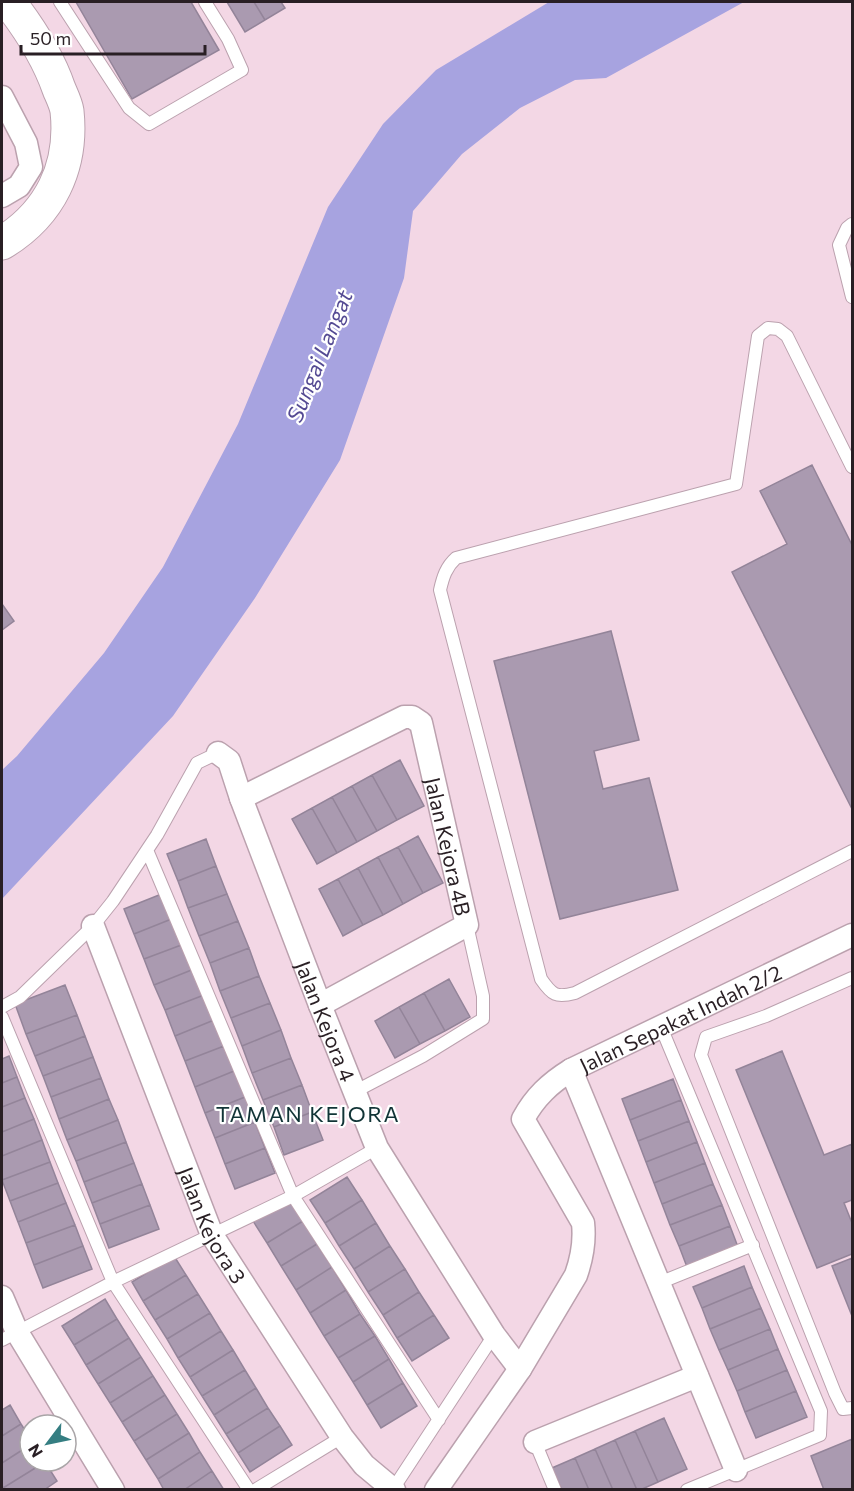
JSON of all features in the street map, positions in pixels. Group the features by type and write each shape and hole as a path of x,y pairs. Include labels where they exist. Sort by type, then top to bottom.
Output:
{"street":[{"path":"2,243 13,236 46,203 62,175 66,156 67,109 50,62 9,2"},
{"path":"2,97 26,143 31,167 19,186 2,196"},
{"name":"Jalan Kejora 4B","path":"241,798 404,717 412,717 421,723 467,925"},
{"name":"Jalan Kejora 4","path":"218,753 230,761 241,798 377,1148 494,1335 520,1369"},
{"path":"320,1005 467,925"},
{"name":"Jalan Kejora 3","path":"93,926 212,1235 342,1437 364,1465 393,1489"},
{"name":"Jalan Sepakat Indah 2/2","path":"520,1369 576,1275 582,1260 584,1234 583,1223 523,1119 540,1092 571,1070 852,935"},
{"path":"571,1070 736,1470"},
{"path":"2,1298 9,1336 113,1490"},
{"path":"435,1490 520,1369"},
{"path":"535,1442 697,1376"}],"lane":[{"path":"60,2 129,108 149,124 242,70 228,39 205,2"},
{"path":"852,224 847,228 839,245 852,297"},
{"path":"852,466 787,336 778,329 768,328 758,336 736,484 456,558 449,564 440,590 541,979 551,993 562,996 575,993 852,851"},
{"path":"2,1007 20,996 93,926 113,901 147,850 197,763 218,753"},
{"path":"147,850 293,1196 439,1420"},
{"name":"Jalan Kejora 4B","path":"354,1092 423,1056 483,1019 483,996 467,925"},
{"path":"852,978 766,1016 706,1037 701,1055 835,1393 843,1409 852,1408"},
{"path":"2,1017 113,1282 249,1490"},
{"path":"661,1026 821,1411 820,1435 687,1490"},
{"path":"9,1336 113,1282 293,1196 377,1148"},
{"path":"659,1283 753,1245"},
{"path":"393,1489 494,1335"},
{"path":"255,1490 342,1437"},
{"path":"535,1442 555,1490"}],"water":[{"name":"Sungai Langat","path":"549,2 744,2 606,78 575,80 520,108 462,154 413,211 404,278 340,460 255,598 173,716 2,899 2,770 17,756 104,653 163,567 238,424 328,207 383,124 436,70"}],"building":[{"path":"76,2 191,2 219,50 132,99"},
{"path":"227,2 254,2 265,20 245,32"},
{"path":"254,2 281,2 285,8 265,20"},
{"path":"812,465 852,545 852,809 732,572 787,544 760,491"},
{"path":"2,604 14,621 2,630"},
{"path":"611,631 639,740 594,751 603,789 649,778 678,890 560,919 494,661"},
{"path":"400,760 424,806 397,820 372,775"},
{"path":"372,775 397,820 377,831 352,786"},
{"path":"352,786 377,831 357,842 332,797"},
{"path":"332,797 357,842 337,853 312,808"},
{"path":"312,808 337,853 317,864 292,819"},
{"path":"418,836 443,883 423,893 398,847"},
{"path":"206,839 216,866 178,881 167,854"},
{"path":"398,847 423,893 403,904 378,857"},
{"path":"378,857 403,904 383,915 358,868"},
{"path":"216,866 227,894 188,908 178,881"},
{"path":"358,868 383,915 363,925 338,879"},
{"path":"338,879 363,925 343,936 319,889"},
{"path":"164,893 174,918 134,934 124,909"},
{"path":"227,894 238,921 199,936 188,908"},
{"path":"174,918 184,944 144,959 134,934"},
{"path":"238,921 249,948 210,963 199,936"},
{"path":"184,944 194,969 154,985 144,959"},
{"path":"249,948 259,976 220,991 210,963"},
{"path":"194,969 204,995 165,1010 154,985"},
{"path":"259,976 270,1003 231,1018 220,991"},
{"path":"449,979 470,1017 445,1031 424,993"},
{"path":"65,985 77,1015 26,1034 15,1004"},
{"path":"424,993 445,1031 420,1044 399,1007"},
{"path":"204,995 214,1020 175,1036 165,1010"},
{"path":"270,1003 281,1030 242,1046 231,1018"},
{"path":"399,1007 420,1044 395,1058 375,1021"},
{"path":"77,1015 85,1036 35,1056 26,1034"},
{"path":"214,1020 224,1046 185,1061 175,1036"},
{"path":"281,1030 291,1058 252,1073 242,1046"},
{"path":"85,1036 93,1057 43,1076 35,1056"},
{"path":"224,1046 234,1071 195,1087 185,1061"},
{"path":"782,1051 824,1155 852,1144 852,1200 844,1203 852,1223 852,1254 817,1268 736,1070"},
{"path":"9,1056 17,1077 2,1083 2,1059"},
{"path":"93,1057 101,1078 51,1097 43,1076"},
{"path":"291,1058 302,1085 263,1100 252,1073"},
{"path":"234,1071 245,1097 205,1113 195,1087"},
{"path":"17,1077 25,1098 2,1107 2,1083"},
{"path":"101,1078 109,1099 59,1119 51,1097"},
{"path":"673,1079 681,1100 630,1120 622,1099"},
{"path":"302,1085 312,1112 274,1127 263,1100"},
{"path":"245,1097 255,1122 215,1138 205,1113"},
{"path":"25,1098 34,1119 2,1132 2,1107"},
{"path":"109,1099 118,1120 67,1140 59,1119"},
{"path":"681,1100 689,1121 638,1141 630,1120"},
{"path":"312,1112 323,1140 284,1155 274,1127"},
{"path":"34,1119 42,1140 2,1156 2,1132"},
{"path":"118,1120 126,1142 76,1161 67,1140"},
{"path":"689,1121 697,1142 646,1162 638,1141"},
{"path":"255,1122 265,1148 225,1164 215,1138"},
{"path":"42,1140 50,1162 2,1180 2,1156"},
{"path":"126,1142 134,1163 84,1182 76,1161"},
{"path":"697,1142 705,1163 654,1183 646,1162"},
{"path":"265,1148 275,1173 235,1189 225,1164"},
{"path":"50,1162 58,1183 10,1201 2,1180"},
{"path":"134,1163 142,1184 92,1203 84,1182"},
{"path":"705,1163 713,1184 662,1204 654,1183"},
{"path":"347,1177 362,1200 325,1223 310,1200"},
{"path":"58,1183 66,1203 18,1222 10,1201"},
{"path":"142,1184 150,1205 100,1224 92,1203"},
{"path":"713,1184 722,1205 670,1225 662,1204"},
{"path":"289,1198 303,1221 267,1243 253,1221"},
{"path":"362,1200 376,1223 339,1246 325,1223"},
{"path":"66,1203 75,1225 26,1243 18,1222"},
{"path":"150,1205 159,1229 109,1248 100,1224"},
{"path":"722,1205 730,1226 679,1246 670,1225"},
{"path":"303,1221 317,1244 281,1266 267,1243"},
{"path":"376,1223 390,1246 354,1269 339,1246"},
{"path":"75,1225 83,1246 34,1265 26,1243"},
{"path":"730,1226 738,1247 687,1267 679,1246"},
{"path":"317,1244 332,1267 296,1290 281,1266"},
{"path":"83,1246 92,1269 43,1288 34,1265"},
{"path":"390,1246 405,1269 368,1292 354,1269"},
{"path":"174,1256 186,1275 143,1301 132,1282"},
{"path":"852,1258 852,1316 832,1266"},
{"path":"744,1266 752,1287 702,1308 693,1287"},
{"path":"332,1267 346,1290 310,1313 296,1290"},
{"path":"405,1269 419,1292 383,1315 368,1292"},
{"path":"186,1275 198,1294 155,1320 143,1301"},
{"path":"752,1287 761,1308 710,1329 702,1308"},
{"path":"346,1290 360,1314 324,1336 310,1313"},
{"path":"419,1292 434,1315 397,1338 383,1315"},
{"path":"198,1294 210,1313 167,1339 155,1320"},
{"path":"105,1299 117,1319 74,1345 62,1326"},
{"path":"761,1308 770,1329 719,1350 710,1329"},
{"path":"210,1313 221,1331 178,1358 167,1339"},
{"path":"360,1314 375,1336 338,1358 324,1336"},
{"path":"434,1315 449,1338 412,1361 397,1338"},
{"path":"117,1319 129,1338 86,1365 74,1345"},
{"path":"770,1329 778,1349 728,1370 719,1350"},
{"path":"221,1331 233,1350 190,1377 178,1358"},
{"path":"375,1336 389,1359 353,1382 338,1358"},
{"path":"129,1338 141,1357 98,1384 86,1365"},
{"path":"778,1349 787,1370 737,1391 728,1370"},
{"path":"233,1350 245,1370 202,1396 190,1377"},
{"path":"141,1357 153,1376 110,1403 98,1384"},
{"path":"389,1359 403,1383 367,1405 353,1382"},
{"path":"245,1370 256,1388 214,1415 202,1396"},
{"path":"787,1370 796,1391 745,1412 737,1391"},
{"path":"153,1376 165,1395 122,1422 110,1403"},
{"path":"403,1383 417,1406 381,1428 367,1405"},
{"path":"256,1388 268,1408 226,1434 214,1415"},
{"path":"796,1391 807,1417 756,1438 745,1412"},
{"path":"165,1395 177,1414 134,1441 122,1422"},
{"path":"10,1405 18,1419 18,1426 2,1436 2,1410"},
{"path":"268,1408 280,1426 238,1453 226,1434"},
{"path":"177,1414 189,1433 146,1460 134,1441"},
{"path":"664,1418 687,1469 658,1482 635,1431"},
{"path":"18,1426 18,1453 2,1463 2,1436"},
{"path":"280,1426 292,1445 250,1472 238,1453"},
{"path":"635,1431 658,1482 640,1490 637,1490 615,1440"},
{"path":"189,1433 200,1452 158,1479 146,1460"},
{"path":"852,1439 852,1490 824,1490 811,1456"},
{"path":"615,1440 637,1490 613,1490 595,1449"},
{"path":"595,1449 613,1490 589,1490 575,1458"},
{"path":"200,1452 212,1471 184,1490 164,1490 158,1479"},
{"path":"18,1453 18,1473 27,1473 3,1488 2,1463"},
{"path":"575,1458 589,1490 562,1490 552,1468"},
{"path":"212,1471 224,1490 184,1490"},
{"path":"27,1473 52,1473 57,1481 44,1490 4,1490 3,1488"}],"district":[{"name":"TAMAN KEJORA","path":"308,1113"}]}
